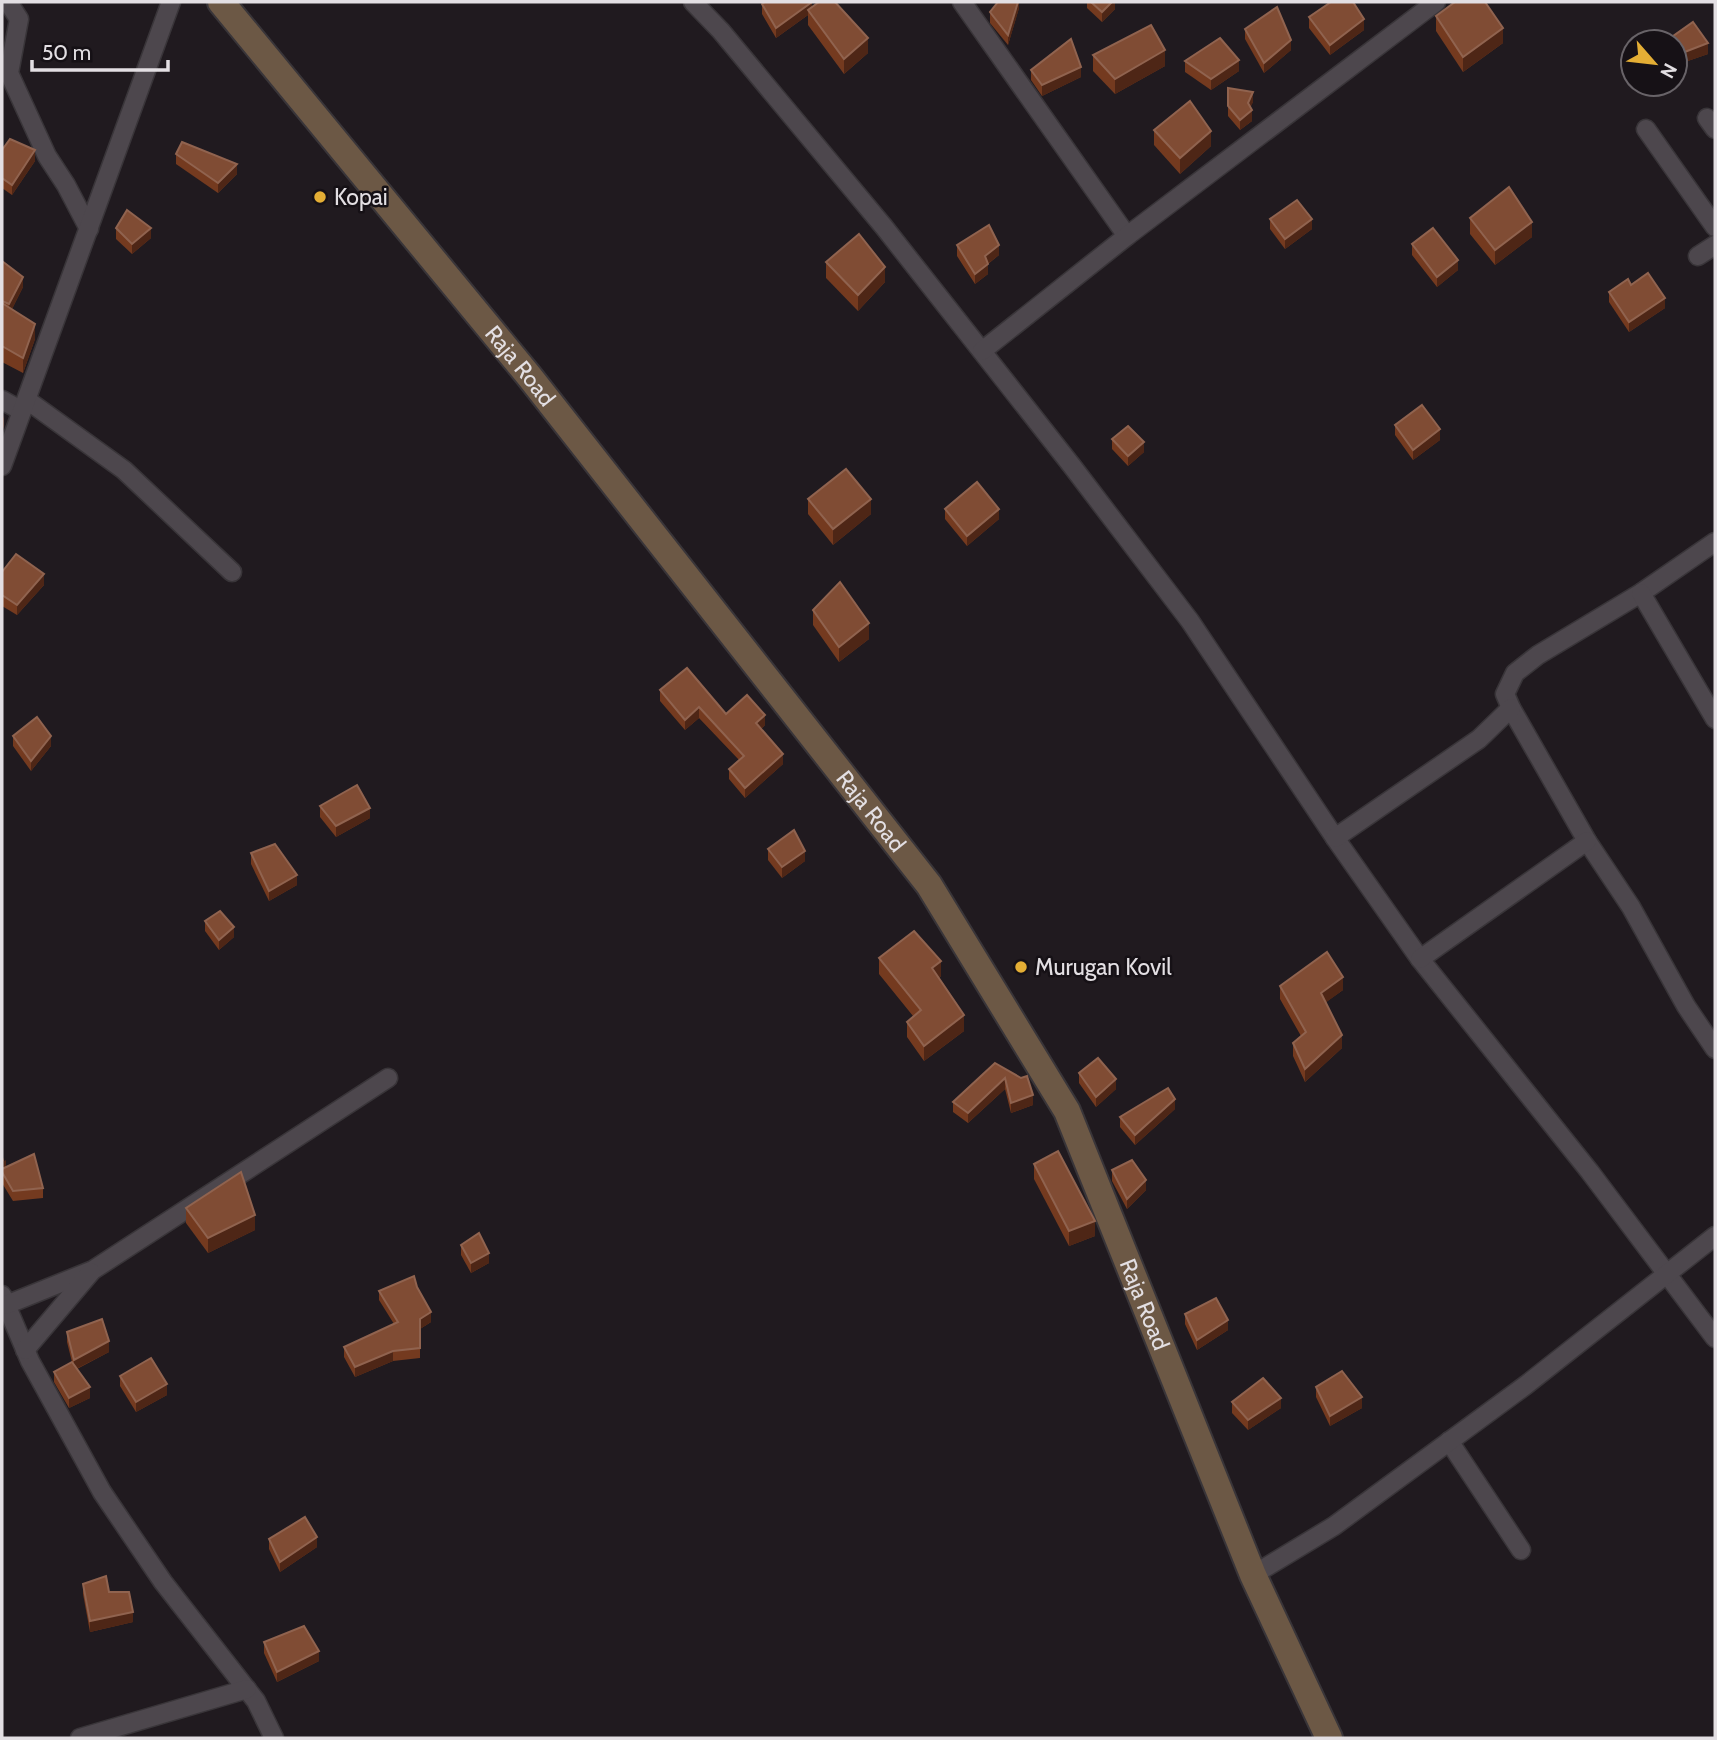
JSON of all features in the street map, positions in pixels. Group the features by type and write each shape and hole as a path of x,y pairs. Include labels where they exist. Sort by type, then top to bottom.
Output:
{"street":[{"path":"8,2 19,19 9,72 47,156 89,229"},
{"path":"2,466 171,2"},
{"name":"Raja Road","path":"221,2 529,376 929,885 1067,1111 1254,1575 1329,1738"},
{"path":"693,2 721,30 884,227 1190,621 1335,838 1420,959 1590,1172 1715,1339"},
{"path":"962,2 1127,236"},
{"path":"982,351 1127,236 1436,2"},
{"path":"1646,129 1715,227"},
{"path":"1698,256 1715,245"},
{"path":"2,400 24,405 124,470 232,572"},
{"path":"1715,542 1641,593 1538,655 1515,673 1505,694 1587,841 1631,907 1686,1006 1715,1049"},
{"path":"1641,593 1715,719"},
{"path":"1335,838 1479,739 1511,708"},
{"path":"1420,959 1587,841"},
{"path":"274,1738 257,1701 163,1582 102,1492 25,1350 4,1300 93,1269 388,1079"},
{"path":"1254,1575 1334,1526 1526,1385 1715,1236"},
{"path":"25,1350 93,1269"},
{"path":"1449,1441 1521,1550"},
{"path":"80,1738 247,1689"}],"building":[{"path":"812,2 776,28 762,4"},
{"path":"819,2 835,2 868,38 844,59 808,10"},
{"path":"998,2 1018,2 1008,35 990,12"},
{"path":"1091,2 1112,2 1102,12"},
{"path":"1331,2 1353,2 1364,19 1330,45 1309,17"},
{"path":"1455,2 1485,2 1503,28 1463,57 1436,16"},
{"path":"1277,7 1291,40 1264,63 1245,29"},
{"path":"1693,22 1708,43 1689,50 1689,28 1685,28"},
{"path":"1151,25 1165,50 1115,79 1093,55"},
{"path":"1220,38 1239,60 1211,79 1185,61"},
{"path":"1071,39 1081,67 1042,85 1031,70"},
{"path":"1228,88 1253,92 1248,103 1252,110 1240,120 1228,106"},
{"path":"1190,101 1211,131 1180,158 1154,130"},
{"path":"10,139 35,150 12,185 2,178 2,150"},
{"path":"182,142 237,164 218,183 176,154"},
{"path":"1509,187 1532,222 1495,250 1470,218"},
{"path":"1297,200 1312,219 1285,239 1270,219"},
{"path":"127,210 151,228 132,244 116,228"},
{"path":"989,225 999,245 985,256 988,264 975,274 957,245"},
{"path":"1433,228 1458,260 1437,277 1412,244"},
{"path":"859,234 885,267 858,295 826,262"},
{"path":"2,261 23,277 9,304 2,301"},
{"path":"1648,273 1665,298 1629,322 1609,292 1628,279 1631,285"},
{"path":"2,303 35,324 23,358 2,346"},
{"path":"1422,405 1440,429 1413,450 1395,425"},
{"path":"1128,426 1144,442 1128,456 1112,439"},
{"path":"846,469 871,499 833,529 808,499"},
{"path":"977,482 999,509 967,536 945,509"},
{"path":"16,554 44,574 17,605 2,595 2,572"},
{"path":"840,582 869,623 839,647 813,610"},
{"path":"687,668 726,714 747,695 765,715 756,723 783,754 745,788 729,769 744,756 699,707 685,720 660,690"},
{"path":"37,717 51,736 31,761 13,736"},
{"path":"357,785 370,808 336,826 320,806"},
{"path":"794,830 805,851 782,867 768,849"},
{"path":"275,844 297,875 269,891 251,853"},
{"path":"220,911 234,927 219,940 205,921"},
{"path":"914,931 941,961 932,968 964,1015 924,1046 907,1022 921,1010 879,958"},
{"path":"1327,952 1343,977 1321,993 1342,1035 1305,1069 1293,1043 1306,1032 1280,986"},
{"path":"1098,1058 1116,1079 1096,1097 1079,1073"},
{"path":"995,1063 1021,1078 1027,1076 1033,1095 1011,1103 1005,1078 968,1113 953,1102"},
{"path":"1168,1088 1175,1099 1135,1135 1120,1117"},
{"path":"1058,1151 1095,1221 1069,1231 1034,1164"},
{"path":"34,1154 43,1188 13,1191 2,1169"},
{"path":"1132,1160 1146,1180 1127,1199 1112,1170"},
{"path":"241,1172 255,1215 208,1238 186,1208"},
{"path":"479,1233 489,1253 471,1263 461,1245"},
{"path":"414,1276 431,1312 420,1319 420,1348 393,1351 355,1367 344,1347 398,1322 379,1291"},
{"path":"1216,1298 1228,1320 1197,1340 1185,1314"},
{"path":"102,1319 109,1341 74,1360 67,1332"},
{"path":"151,1358 167,1384 136,1402 120,1376"},
{"path":"72,1362 90,1387 69,1398 54,1372"},
{"path":"1342,1371 1362,1397 1330,1416 1316,1387"},
{"path":"1263,1378 1281,1398 1248,1420 1232,1402"},
{"path":"305,1517 317,1537 280,1562 269,1539"},
{"path":"106,1576 109,1592 129,1592 133,1612 90,1621 83,1584"},
{"path":"304,1626 319,1651 277,1672 264,1642"}],"place":[{"name":"Kopai","path":"320,197"},
{"name":"Murugan Kovil","path":"1021,967"}]}
